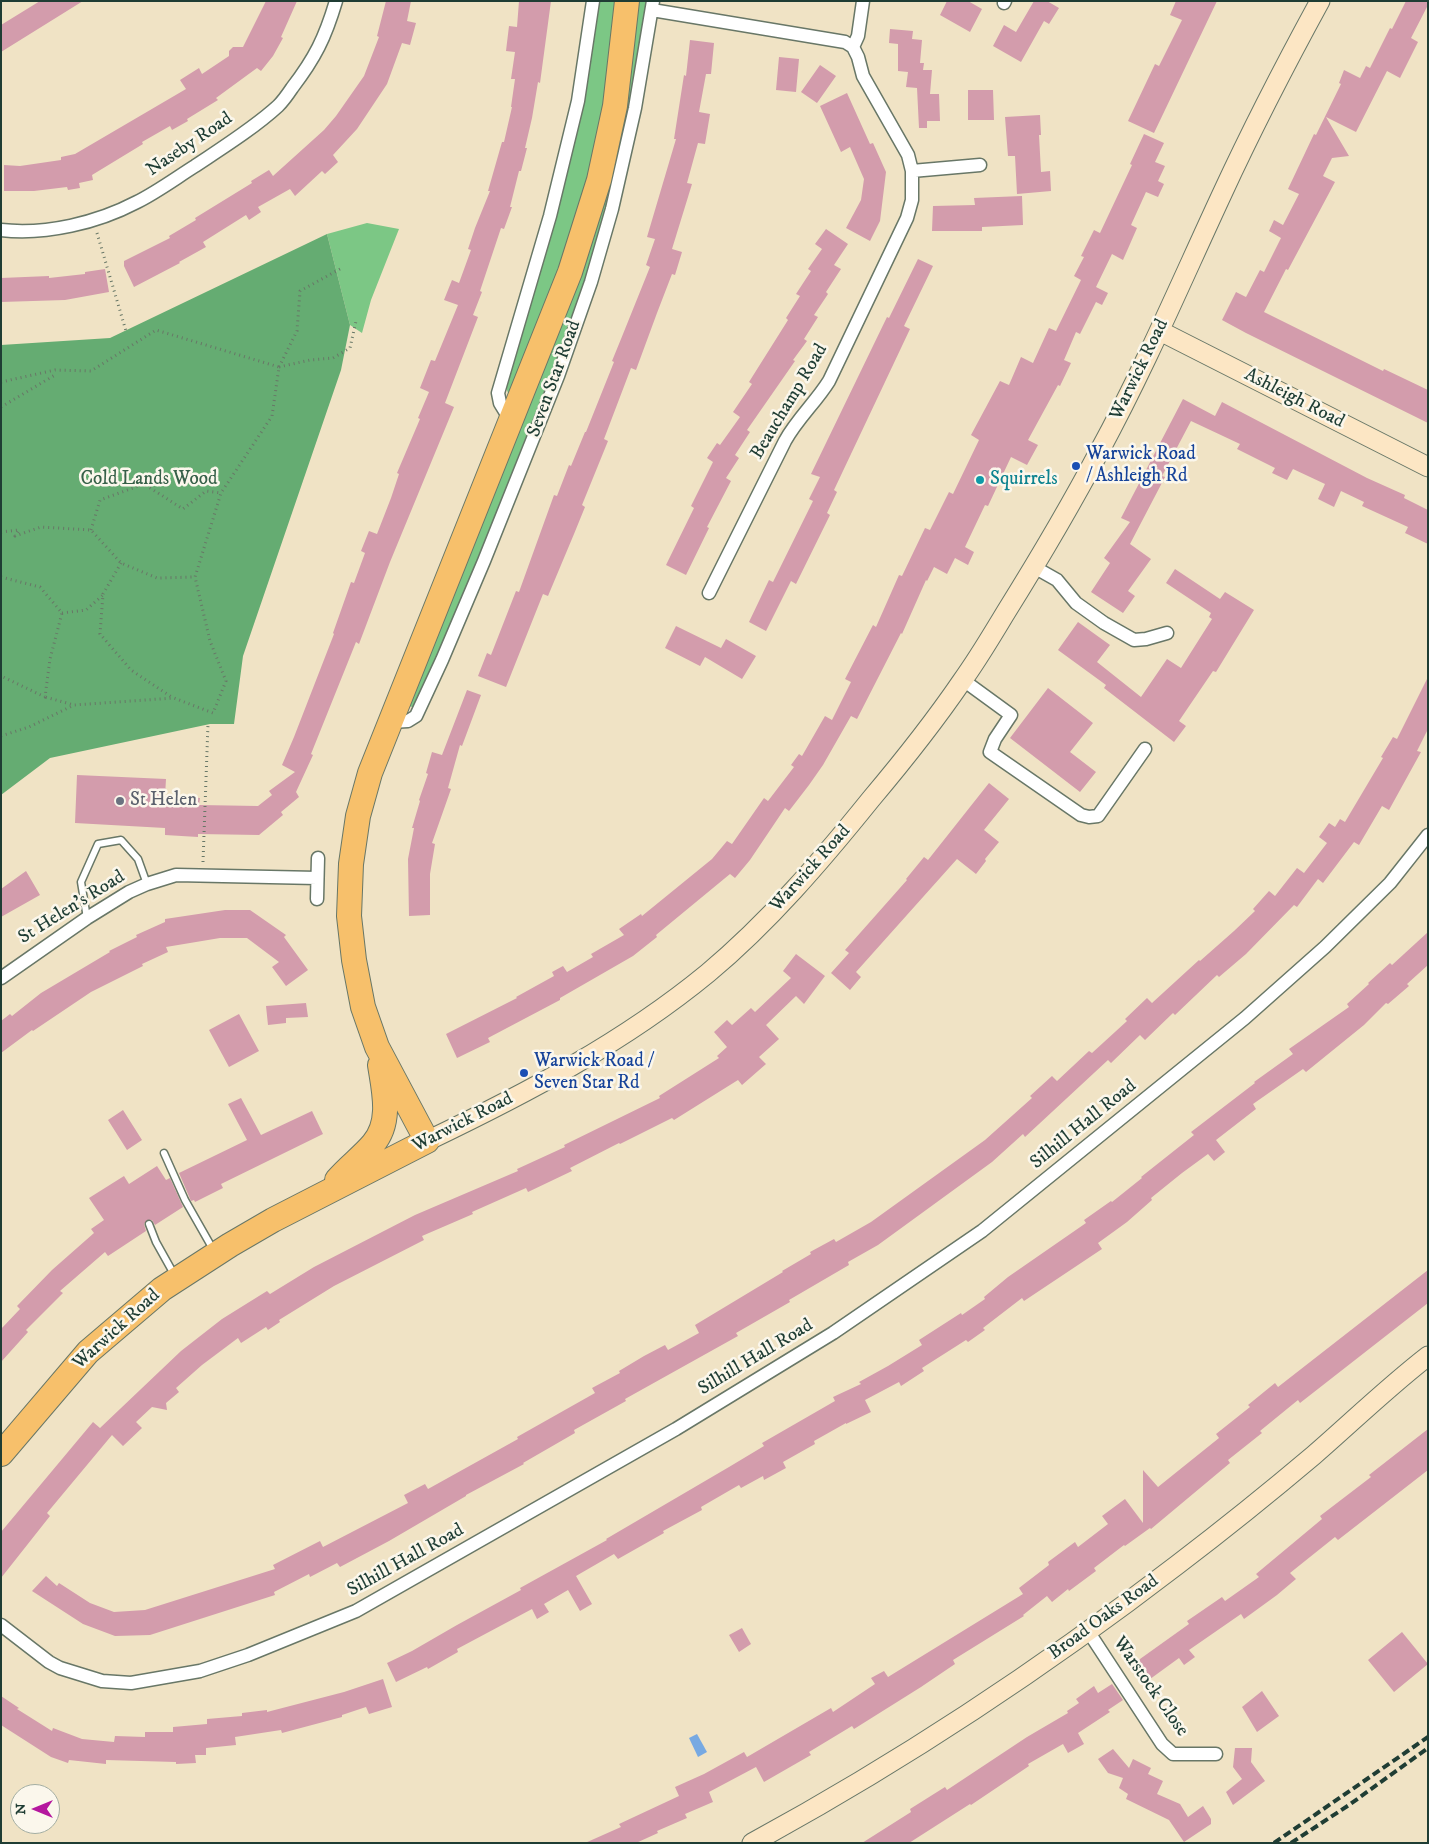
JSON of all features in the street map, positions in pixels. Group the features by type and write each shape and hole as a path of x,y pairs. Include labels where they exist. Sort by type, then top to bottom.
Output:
{"highway":[{"name":"Seven Star Road","path":"426,1141 377,1047 362,1007 349,916 351,864 358,816 370,773 570,272 599,180 615,106 627,1"},
{"name":"Seven Star Road","path":"328,1191 344,1171 373,1144 382,1130 385,1096 377,1047"},
{"name":"Warwick Road","path":"1,1454 88,1352 139,1308 177,1279 273,1220 426,1141"}],"main road":[{"name":"Warwick Road","path":"426,1141 508,1101 620,1037 665,1006 708,972 780,905 826,856 897,768 964,680 1034,567 1100,450 1160,331 1227,183 1289,57 1320,1"},
{"name":"Ashleigh Road","path":"1160,331 1428,467"},
{"name":"Broad Oaks Road","path":"752,1843 795,1820 925,1742 1088,1631 1178,1565 1312,1456 1428,1356"}],"street":[{"name":"Naseby Road","path":"1,230 34,231 68,226 92,219 136,202 222,148 279,106 308,68 328,30 336,1"},
{"name":"Seven Star Road","path":"511,421 500,403 498,393 550,216 578,101 593,1"},
{"path":"653,6 837,40 845,42 853,48 858,36 863,1"},
{"name":"Seven Star Road","path":"391,722 408,721 416,716 484,561 558,376 591,282 612,209 635,108 653,6"},
{"name":"Beauchamp Road","path":"709,593 785,441 793,427 819,397 829,381 907,218 912,200 912,171 908,155 863,76 858,57 853,48"},
{"path":"912,171 980,165"},
{"path":"1034,567 1057,580 1076,603 1134,640 1146,639 1167,633"},
{"path":"964,680 1011,715 995,739 990,752 1081,815 1089,817 1098,816 1145,749"},
{"name":"Silhill Hall Road","path":"1,1625 49,1662 60,1668 102,1681 130,1682 200,1670 248,1655 356,1611 668,1434 833,1333 982,1231 1244,1018 1325,947 1390,884 1428,835"},
{"path":"316,899 318,858"},
{"name":"St Helen's Road","path":"1,978 87,918 129,892 147,884 176,875 317,878"},
{"name":"Warstock Close","path":"1088,1631 1162,1744 1173,1754 1216,1754"}],"lane":[{"path":"87,918 81,882 98,844 121,840 138,859 147,884"},
{"path":"164,1153 185,1200 216,1254"},
{"path":"149,1224 156,1242 177,1279"}],"path":[{"path":"92,219 126,330"},
{"path":"103,594 100,634 130,670 174,698 213,713 226,681 210,642 194,577 221,493 272,416 278,367 297,331 300,291 340,269"},
{"path":"1,382 54,370 91,371 156,330 278,367 310,360 333,358 350,348 356,321"},
{"path":"1,407 55,375"},
{"path":"91,530 100,500 144,484 184,509 206,491 221,493"},
{"path":"1,532 19,530 15,536 41,527 91,530 121,562 157,578 194,577"},
{"path":"62,613 86,610 103,594 121,562"},
{"path":"1,577 40,587 62,613"},
{"path":"45,697 50,659 62,613"},
{"path":"1,676 45,697 74,704 174,698"},
{"path":"1,736 29,727 74,704"},
{"path":"202,875 208,724"}],"green space":[{"path":"599,1 618,1 606,98 593,164 574,231 562,264 511,393 508,393 505,384 579,118 592,54"},
{"path":"637,1 646,1 636,72 603,226 569,329 441,651 413,707 407,706 560,324"},
{"path":"367,223 399,229 371,300 362,333 350,325 327,234"},
{"name":"Cold Lands Wood","path":"327,234 350,325 341,370 243,656 234,724 210,724 50,758 1,795 1,345 110,338"}],"water":[{"path":"697,1734 707,1752 698,1757 689,1738"}],"building":[{"path":"40,1 83,1 1,52 1,25"},
{"path":"266,1 297,1 281,37 283,38 273,56 261,71 257,68 216,98 218,100 187,119 188,121 172,130 170,126 142,142 143,144 92,175 93,180 79,183 80,188 68,190 67,187 34,191 4,191 4,165 20,166 61,160 61,157 75,154 186,89 180,80 199,68 202,74 229,56 229,51 233,47 243,47"},
{"path":"386,1 411,1 407,21 416,23 410,45 402,43 387,84 357,129 333,155 338,162 325,174 322,171 295,196 290,189 258,207 261,212 249,220 246,215 203,242 206,247 134,287 124,266 124,261 170,238 169,236 196,220 195,218 252,183 251,181 269,170 273,176 324,130 364,76 379,37 377,36"},
{"path":"519,1 551,1 540,83 538,82 525,148 527,148 521,171 519,171 510,207 512,207 504,229 501,228 480,291 482,292 473,315 478,317 445,403 454,407 390,562 359,644 356,642 311,754 313,755 296,792 299,797 281,812 283,815 259,835 198,834 198,837 165,835 165,828 75,823 77,775 166,779 165,796 200,798 199,805 258,806 272,795 269,791 295,772 282,765 334,634 351,582 354,583 365,553 361,551 369,531 377,534 391,498 399,474 397,473 420,419 418,418 429,392 420,388 431,360 435,361 458,305 444,300 452,280 459,283 471,250 468,249 475,228 490,191 488,191 502,142 504,142 512,107 515,79 511,79 515,52 506,51 509,26 517,27"},
{"path":"947,1 968,1 982,9 970,32 940,15"},
{"path":"1034,1 1047,1 1059,8 1049,24 1044,21 1021,62 993,46 1004,25 1016,32"},
{"path":"1176,1 1217,1 1154,133 1128,121 1155,64 1159,66 1182,20 1170,15"},
{"path":"1406,1 1428,1 1428,5 1411,38 1418,42 1400,78 1387,71 1356,132 1326,117 1349,156 1332,158 1323,176 1335,182 1264,312 1383,371 1384,369 1428,390 1428,423 1222,320 1236,292 1246,297 1260,270 1264,272 1281,238 1269,231 1274,220 1283,225 1299,194 1288,189 1314,134 1316,135 1341,84 1339,83 1344,70 1360,78 1366,66 1370,68"},
{"path":"890,29 913,31 912,39 922,40 920,63 924,63 923,70 932,70 930,94 939,94 940,121 927,121 927,128 919,128 917,88 906,87 908,72 898,71 898,44 889,43"},
{"path":"690,40 714,43 711,74 706,74 699,112 710,114 705,144 698,143 687,183 692,184 672,249 682,252 675,275 672,274 636,370 631,368 604,439 608,441 582,505 585,507 548,596 543,594 506,687 478,676 487,653 491,655 516,591 519,592 554,495 557,496 569,465 571,466 586,432 650,267 646,265 655,239 647,237 676,139 674,139 684,75 686,76"},
{"path":"779,57 799,59 796,92 776,90"},
{"path":"820,65 836,76 817,103 801,92"},
{"path":"968,90 993,90 994,120 968,120"},
{"path":"847,93 870,144 873,143 886,172 880,221 870,241 846,228 861,200 864,179 850,147 841,152 820,106"},
{"path":"1040,115 1041,172 1050,171 1051,191 1017,194 1015,156 1008,156 1005,117"},
{"path":"1144,134 1164,143 1155,162 1165,166 1158,181 1164,184 1158,197 1146,192 1131,225 1137,228 1123,260 1112,254 1096,287 1108,293 1102,305 1096,302 1080,334 1076,332 1064,360 1071,363 1060,386 1058,385 1028,440 1038,445 1027,465 1011,457 988,506 985,505 965,547 974,552 968,565 955,558 947,574 934,567 926,580 902,634 857,719 851,716 823,765 809,785 789,811 785,808 750,860 735,878 730,874 633,956 560,998 560,1000 488,1038 490,1042 457,1058 446,1034 517,998 554,976 552,972 563,966 567,972 593,957 591,954 624,935 619,929 641,914 642,916 712,859 727,841 732,844 764,798 768,801 794,767 791,765 799,754 802,756 825,716 832,720 851,682 845,679 873,625 876,627 899,575 902,576 925,528 930,530 949,492 953,494 979,440 971,435 1000,381 1009,385 1021,357 1033,363 1049,328 1056,331 1081,280 1074,276 1084,257 1081,256 1094,230 1100,233 1132,165 1130,164"},
{"path":"1022,196 1023,225 982,227 982,231 932,231 933,206 975,205 974,198"},
{"path":"826,229 848,244 834,265 841,269 814,315 818,317 804,339 807,341 747,430 750,432 735,455 739,458 726,478 731,481 707,527 709,528 686,575 666,565 694,508 691,506 713,462 707,458 717,443 720,445 740,417 733,412 752,384 749,382 788,320 786,318 800,296 796,294 811,271 808,269 822,249 815,244"},
{"path":"918,259 933,266 904,326 910,329 834,490 837,492 827,513 830,515 796,584 791,581 766,631 749,622 769,580 773,582 813,501 809,499 820,477 811,474 887,317 889,318"},
{"path":"105,269 109,292 65,300 1,302 1,278 49,276 49,278 85,274 85,272"},
{"path":"1183,399 1215,416 1222,402 1367,478 1405,495 1404,498 1428,510 1428,544 1405,533 1408,527 1362,506 1364,502 1341,491 1334,507 1318,499 1325,484 1293,469 1287,480 1272,473 1275,468 1237,449 1240,444 1191,421 1162,476 1165,477 1130,544 1151,559 1128,591 1135,596 1123,613 1091,592 1110,563 1104,558 1130,522 1121,518"},
{"path":"1175,569 1220,599 1225,592 1254,610 1216,672 1213,671 1179,721 1186,726 1174,742 1104,688 1106,685 1058,650 1078,622 1110,645 1097,662 1141,697 1167,659 1181,668 1212,619 1209,617 1211,613 1166,583"},
{"path":"676,626 721,648 726,639 756,656 742,679 705,657 700,666 665,648"},
{"path":"1428,677 1428,729 1417,751 1421,752 1389,810 1382,806 1359,845 1354,842 1323,883 1318,879 1297,907 1294,905 1246,954 1219,977 1217,975 1175,1015 1173,1013 1145,1040 1140,1035 1111,1063 1108,1060 1025,1137 1023,1134 992,1162 878,1245 848,1262 849,1265 736,1333 738,1336 625,1399 626,1401 574,1430 575,1433 524,1464 340,1567 337,1563 310,1577 309,1574 274,1592 275,1595 150,1635 115,1636 83,1624 32,1591 46,1576 57,1586 59,1583 90,1603 114,1612 145,1610 275,1569 273,1565 320,1541 323,1547 408,1503 404,1495 425,1484 428,1489 518,1439 517,1437 595,1393 592,1388 620,1373 619,1371 644,1356 665,1345 668,1350 699,1333 695,1325 783,1272 811,1254 810,1252 834,1239 836,1242 871,1222 985,1140 1032,1098 1030,1096 1052,1076 1057,1081 1089,1051 1092,1053 1127,1021 1125,1019 1147,998 1152,1003 1234,931 1255,911 1253,909 1269,891 1275,896 1297,868 1304,873 1327,843 1319,837 1329,823 1335,827 1340,819 1345,822 1383,758 1381,757 1393,737 1397,739"},
{"path":"1048,688 1093,723 1070,752 1096,772 1080,792 1010,738"},
{"path":"467,690 481,695 462,746 460,745 448,788 451,789 432,843 435,844 430,874 430,915 409,916 408,859 414,828 412,828 419,800 428,774 426,773 432,752 442,755"},
{"path":"989,783 1009,799 984,830 999,842 976,874 957,859 856,972 861,977 850,990 831,973 849,953 845,950 907,880 924,857 928,860"},
{"path":"26,871 40,895 1,917 1,889"},
{"path":"225,910 250,910 286,935 284,937 308,970 286,986 272,967 279,962 247,938 220,938 166,947 168,952 91,992 32,1030 1,1053 1,1021 10,1014 12,1016 41,993 109,951 137,937 136,935 165,922 165,919"},
{"path":"1428,932 1428,965 1407,984 1409,986 1388,1004 1386,1003 1364,1025 1306,1072 1303,1069 1253,1104 1256,1109 1216,1140 1225,1152 1214,1161 1208,1154 1182,1173 1151,1198 1152,1200 1127,1222 1098,1243 1102,1249 1024,1301 1022,1298 983,1328 985,1330 922,1368 924,1371 901,1386 899,1382 865,1400 871,1412 846,1423 814,1441 815,1444 783,1462 786,1468 764,1480 763,1476 741,1488 739,1485 701,1507 702,1510 663,1531 664,1533 618,1559 614,1554 576,1576 592,1604 580,1611 568,1590 544,1604 549,1612 537,1619 532,1609 457,1649 458,1652 428,1669 427,1667 396,1682 387,1663 412,1651 607,1540 764,1446 762,1443 835,1401 833,1397 861,1384 859,1382 922,1345 919,1340 985,1299 984,1297 1008,1277 1086,1223 1084,1220 1112,1202 1142,1178 1194,1135 1191,1132 1293,1054 1289,1049 1349,1007 1347,1004 1368,983 1390,963 1392,965"},
{"path":"796,954 825,976 804,1004 796,996 766,1025 779,1039 759,1057 766,1064 742,1085 738,1080 674,1120 672,1118 619,1143 570,1168 572,1171 528,1192 526,1188 422,1236 424,1240 334,1286 279,1320 280,1322 268,1330 266,1327 241,1343 238,1338 202,1365 176,1388 179,1392 166,1403 167,1410 152,1407 136,1422 142,1428 123,1446 112,1435 47,1513 50,1516 1,1578 1,1532 93,1422 100,1428 181,1351 222,1319 267,1291 270,1294 314,1267 415,1215 518,1171 517,1169 565,1147 564,1145 660,1098 659,1096 719,1058 717,1056 727,1047 714,1032 727,1020 732,1025 751,1008 755,1012 791,978 783,971"},
{"path":"306,1003 308,1017 286,1018 286,1023 268,1025 266,1006"},
{"path":"239,1014 259,1051 229,1067 209,1030"},
{"path":"241,1098 261,1135 312,1111 323,1134 221,1184 223,1188 195,1202 194,1200 191,1201 179,1173 247,1140 228,1104"},
{"path":"123,1110 142,1140 127,1150 108,1120"},
{"path":"157,1166 166,1180 170,1178 183,1207 155,1225 152,1220 147,1220 144,1224 146,1231 108,1256 105,1252 60,1291 63,1293 26,1330 28,1332 1,1362 1,1329 20,1309 17,1306 52,1270 94,1233 91,1229 104,1220 89,1198 124,1176 129,1184"},
{"path":"1428,1270 1428,1303 1300,1403 1298,1400 1260,1431 1262,1433 1228,1460 1230,1463 1151,1529 1124,1545 1094,1568 1096,1571 1069,1591 1068,1589 1052,1602 1047,1596 1024,1616 953,1660 955,1664 921,1687 854,1729 852,1726 809,1752 811,1755 764,1782 756,1767 709,1792 713,1802 685,1814 687,1818 657,1831 658,1833 636,1843 585,1843 621,1827 619,1824 679,1796 675,1787 704,1774 744,1752 747,1757 831,1708 833,1712 875,1684 871,1678 884,1671 888,1677 1023,1594 1019,1588 1049,1565 1048,1562 1075,1542 1078,1547 1108,1524 1102,1516 1125,1499 1143,1523 1143,1470 1158,1487 1219,1438 1216,1434 1250,1407 1248,1405 1275,1383 1278,1387"},
{"path":"1428,1429 1428,1470 1338,1540 1335,1537 1290,1573 1296,1579 1277,1595 1244,1619 1241,1614 1189,1650 1195,1657 1184,1665 1179,1658 1146,1682 1133,1664 1189,1624 1187,1621 1222,1597 1225,1601 1259,1577 1256,1574 1322,1519 1320,1516 1371,1477 1369,1475"},
{"path":"742,1628 751,1644 739,1652 729,1635"},
{"path":"1402,1632 1428,1664 1394,1692 1368,1660"},
{"path":"383,1679 392,1707 369,1714 366,1707 342,1715 342,1717 282,1733 281,1730 235,1737 236,1745 206,1748 206,1755 195,1755 196,1763 176,1764 176,1762 106,1760 106,1764 69,1760 68,1763 51,1757 1,1725 1,1696 19,1708 17,1709 52,1731 53,1728 82,1739 114,1742 115,1736 145,1737 145,1732 173,1732 173,1727 207,1724 207,1719 242,1716 242,1713 267,1710 267,1712 344,1692"},
{"path":"1112,1684 1123,1700 1108,1710 1110,1712 1078,1733 1084,1744 1068,1753 1063,1744 1028,1764 1029,1766 971,1805 909,1843 862,1843 911,1812 910,1809 945,1787 947,1790 1027,1737 1068,1713 1067,1711 1079,1703 1076,1699 1094,1686 1098,1693"},
{"path":"1262,1691 1279,1716 1257,1732 1242,1707"},
{"path":"1235,1748 1252,1748 1251,1762 1265,1781 1233,1805 1226,1792 1242,1779 1233,1767"},
{"path":"1113,1749 1129,1768 1133,1759 1151,1768 1148,1774 1163,1781 1157,1794 1180,1804 1188,1817 1203,1806 1211,1819 1211,1824 1184,1842 1169,1820 1126,1799 1128,1794 1119,1788 1123,1778 1108,1773 1098,1759"}],"railway":[{"path":"1274,1843 1428,1737"},
{"path":"1291,1843 1349,1805 1428,1748"}],"place":[{"name":"Warwick Road / Ashleigh Rd","path":"1076,466"},
{"name":"Squirrels","path":"980,480"},
{"name":"St Helen","path":"120,801"},
{"name":"Warwick Road / Seven Star Rd","path":"524,1073"}]}
